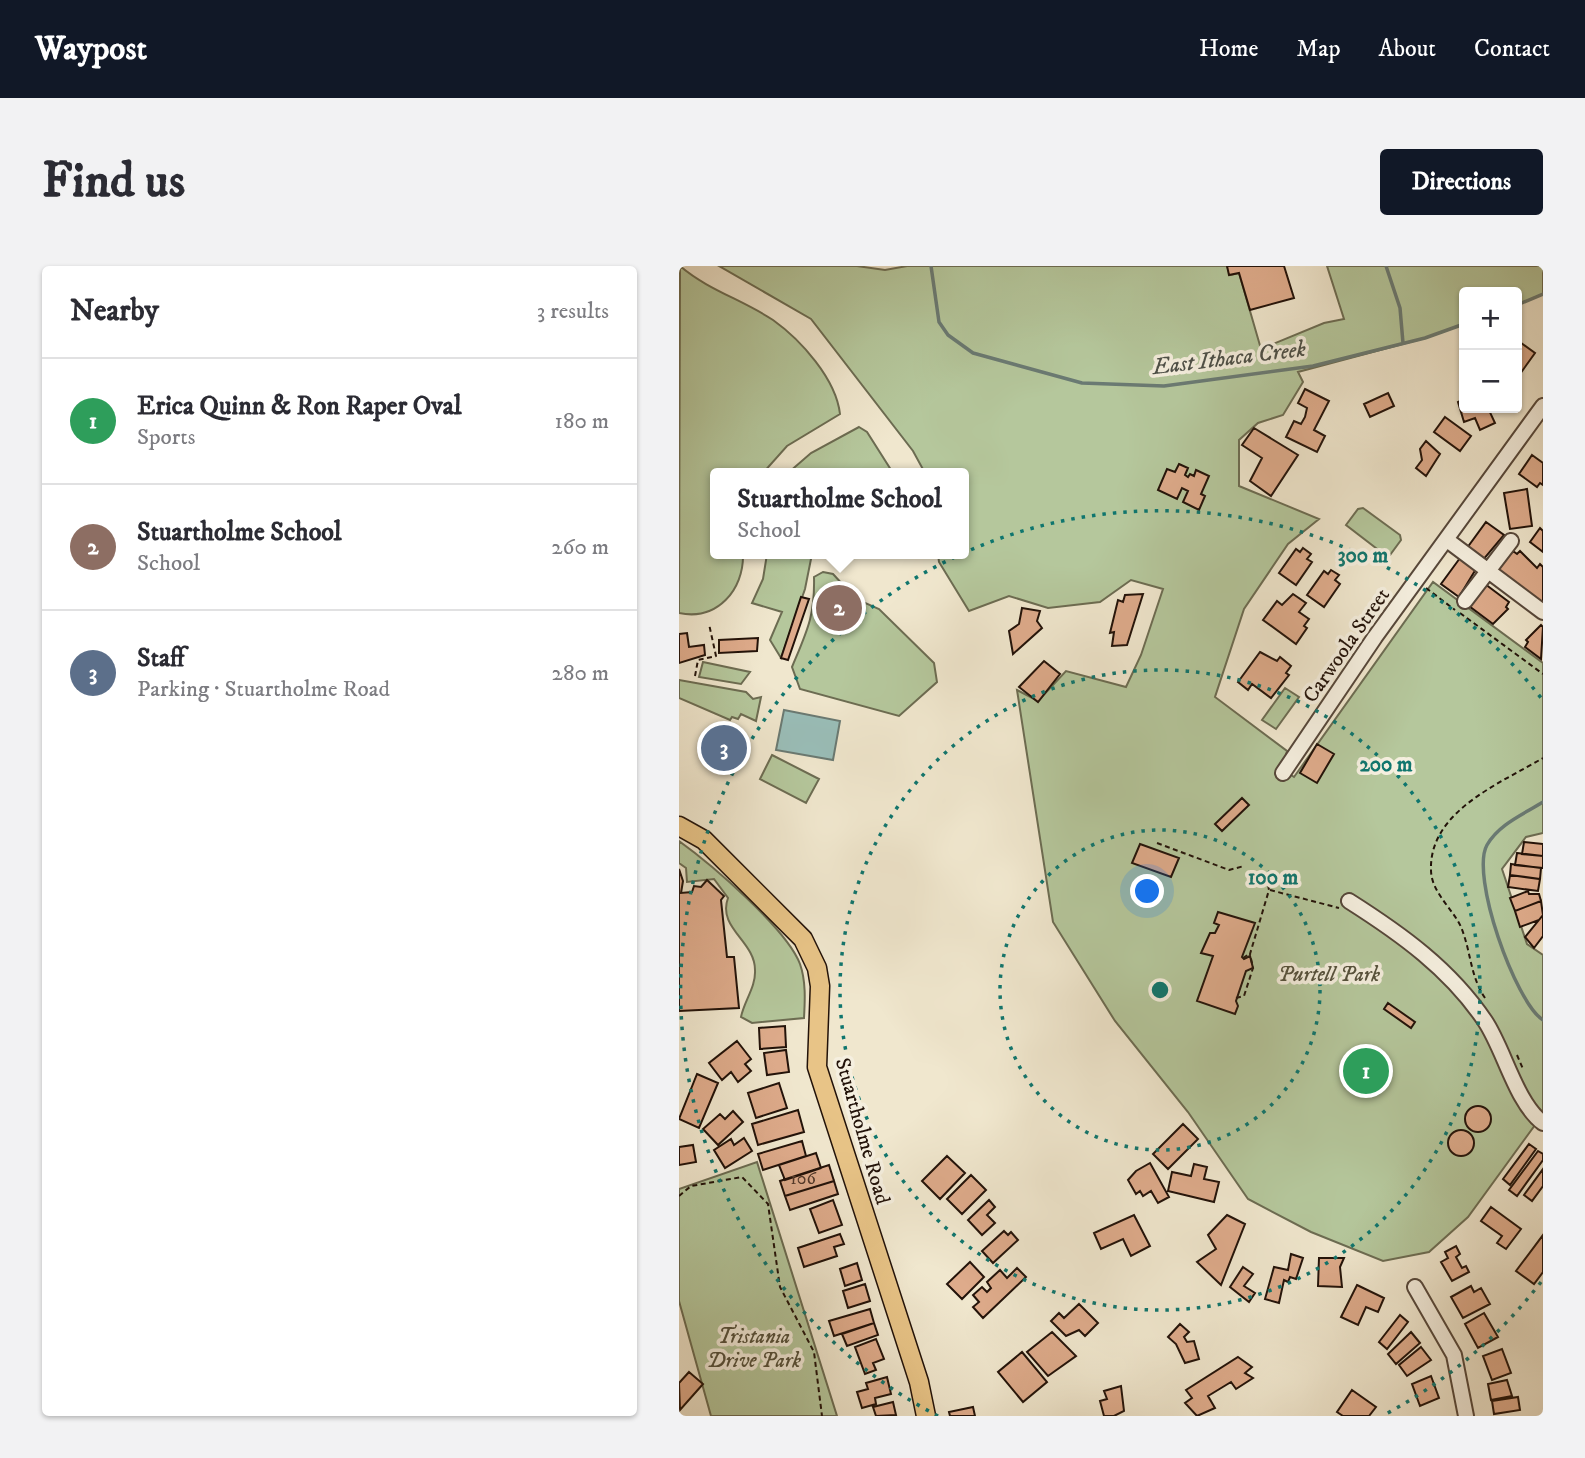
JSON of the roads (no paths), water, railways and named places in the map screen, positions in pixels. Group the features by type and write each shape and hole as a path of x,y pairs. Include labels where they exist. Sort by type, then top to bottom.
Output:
{"main road":[{"name":"Stuartholme Road","path":"679,827 704,839 803,939 811,953 820,986 817,1066 919,1382 926,1416"}],"street":[{"name":"Carwoola Street","path":"1283,773 1543,406"},
{"path":"1447,540 1543,612"},
{"path":"1465,601 1511,541"},
{"path":"1347,905 1408,939 1448,976 1486,1023 1530,1111 1541,1122"},
{"path":"1415,1287 1454,1355 1466,1416"}],"water":[{"path":"784,710 840,721 833,760 776,750"}],"waterway":[{"name":"East Ithaca Creek","path":"931,266 939,322 948,335 973,353 1082,383 1164,386 1313,366 1425,338 1459,326"},
{"path":"1386,266 1400,308 1403,343"},
{"name":"East Ithaca Creek","path":"1522,303 1543,294"},
{"path":"1543,802 1498,831 1487,845 1483,860 1490,909 1508,965 1532,1009 1543,1020"}],"place":[{"name":"Stuartholme School","path":"839,608"},
{"name":"Staff","path":"724,748"},
{"name":"Erica Quinn & Ron Raper Oval","path":"1366,1071"}],"park label":[{"name":"Purtell Park","path":"1329,974"},
{"name":"Tristania Drive Park","path":"754,1348"}]}
